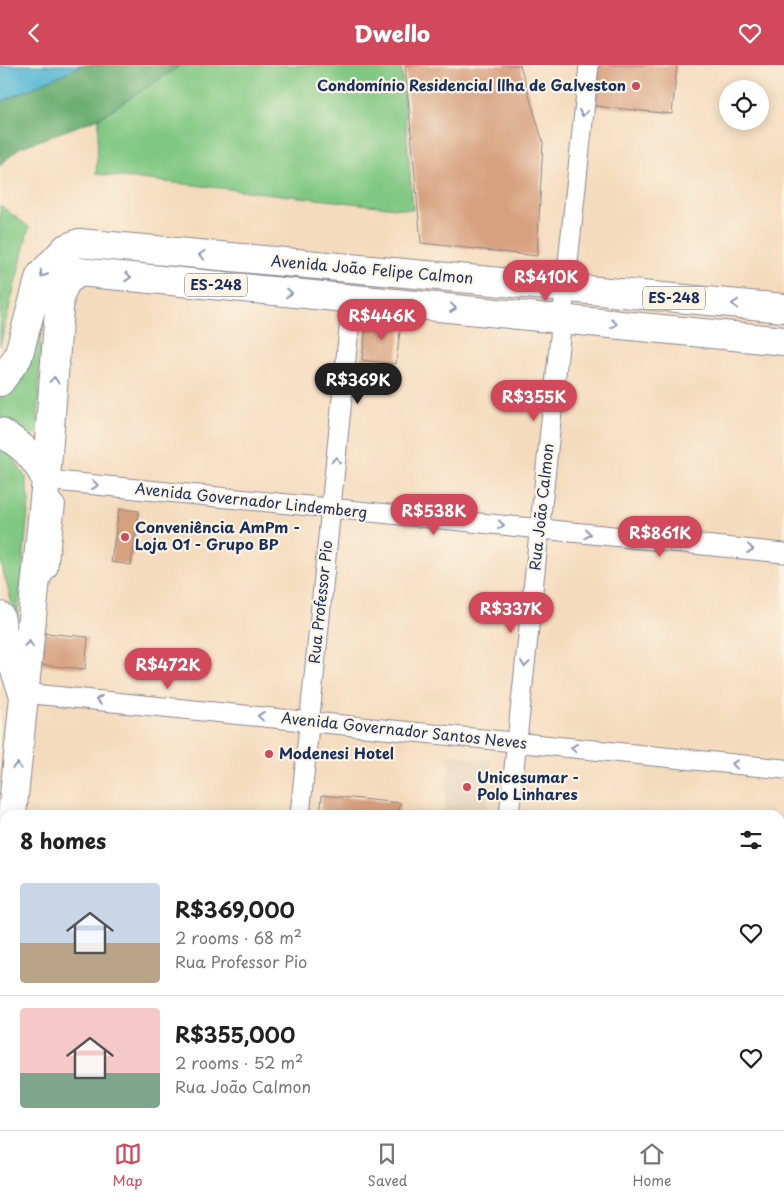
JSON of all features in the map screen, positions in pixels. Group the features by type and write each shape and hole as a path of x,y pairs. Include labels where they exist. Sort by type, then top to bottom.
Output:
{"main road":[{"name":"Avenida João Felipe Calmon","path":"0,382 18,357 40,276 66,248 79,243 784,308"},
{"name":"Avenida João Felipe Calmon","path":"50,429 60,296 66,282 79,272 784,341"},
{"path":"11,439 39,447 50,429"},
{"path":"12,810 50,429"},
{"path":"11,439 38,462 46,484"},
{"path":"0,616 5,643 24,693"}],"street":[{"path":"564,288 588,65"},
{"name":"Rua João Calmon","path":"509,810 564,288"},
{"name":"Rua Professor Pio","path":"300,810 352,299"},
{"name":"Avenida Governador Lindemberg","path":"46,484 331,509 784,553"},
{"name":"Avenida Governador Santos Neves","path":"24,693 784,769"}],"shaded area":[{"name":"Unicesumar - Polo Linhares","path":"449,755 492,760 486,810 444,810"}],"green space":[{"path":"83,65 181,65 99,118 19,148 0,165 0,102"},
{"path":"181,65 401,65 413,210 96,174 99,118"},
{"path":"0,205 29,227 0,346"},
{"path":"41,314 38,432 32,437 0,422 0,397 4,394"},
{"path":"0,447 14,459 26,478 29,502 17,623 0,559"}],"water":[{"path":"0,65 83,65 0,102"}],"building":[{"path":"405,65 520,65 543,142 537,256 421,243"},
{"name":"Condomínio Residencial llha de Galveston","path":"599,65 677,65 672,114 595,106"},
{"path":"367,319 401,323 396,364 362,360"},
{"name":"Conveniência AmPm - Loja 01 - Grupo BP","path":"119,509 139,511 131,565 111,562"},
{"path":"45,633 88,637 85,669 42,665"},
{"path":"322,795 400,803 399,810 320,810"}],"place":[{"name":"Condomínio Residencial llha de Galveston","path":"636,86"},
{"name":"Conveniência AmPm - Loja 01 - Grupo BP","path":"125,537"},
{"name":"Modenesi Hotel","path":"269,754"},
{"name":"Unicesumar - Polo Linhares","path":"467,787"}]}
